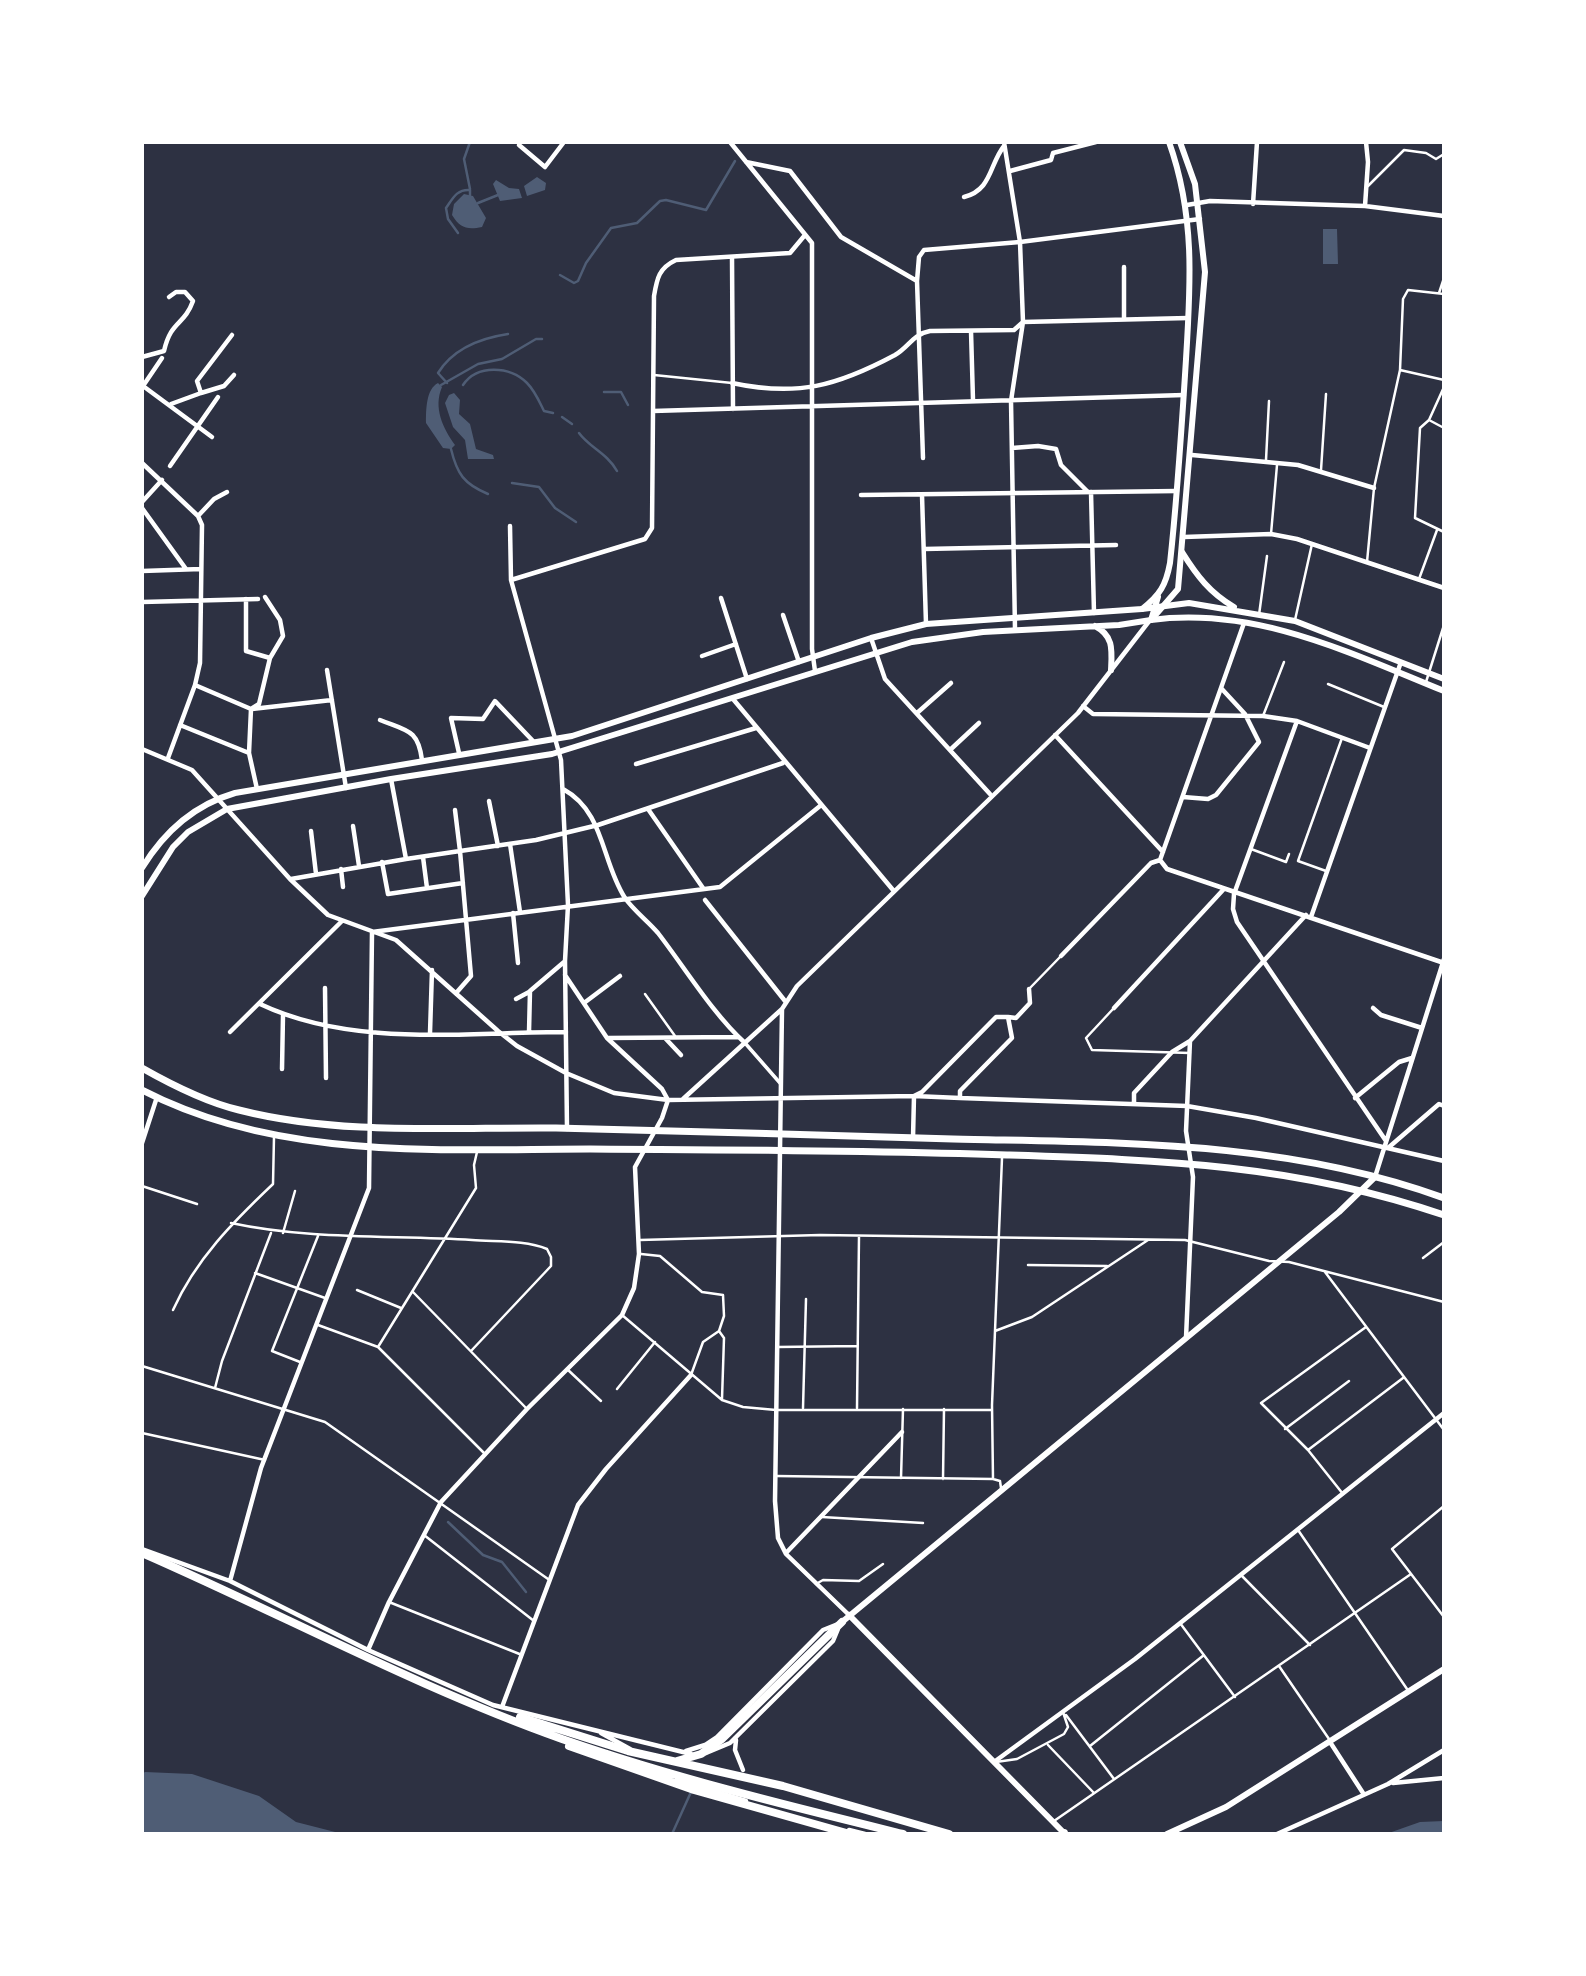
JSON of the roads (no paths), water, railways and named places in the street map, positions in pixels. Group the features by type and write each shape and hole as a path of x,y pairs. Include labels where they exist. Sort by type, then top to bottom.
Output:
{"highway":[{"path":"142,1552 459,1701 618,1765 850,1834"},
{"path":"142,1552 463,1698 561,1738 736,1793 903,1834"},
{"path":"632,1762 662,1763 701,1754 722,1739 842,1622"},
{"path":"459,1701 557,1727 628,1751 783,1786 949,1834"}],"main road":[{"path":"1151,620 1167,580 1173,531 1191,271 1187,205 1169,142"},
{"path":"1151,620 1166,606 1178,589 1192,455 1205,272 1199,204 1180,142"},
{"path":"1182,552 1200,581 1214,596 1238,610"},
{"path":"1142,609 1158,597"},
{"path":"142,867 176,825 219,798 459,753 572,737 871,638 926,624 1094,614 1189,603 1294,621 1444,679"},
{"path":"142,896 173,847 188,832 227,808 560,751 733,699 875,652 932,639 1015,629 1093,625 1188,615 1298,633 1444,691"},
{"path":"1093,625 1107,632 1111,639 1111,670"},
{"path":"142,1068 205,1099 237,1110 282,1120 369,1127 655,1130 1188,1145 1282,1158 1393,1180 1444,1198"},
{"path":"142,1090 209,1120 274,1137 370,1147 781,1152 891,1150 1190,1161 1363,1189 1444,1215"},
{"path":"842,1622 1280,1260 1375,1177"},
{"path":"849,1615 1064,1834"},
{"path":"1167,1834 1215,1814 1444,1669"}],"street":[{"path":"519,145 545,167 564,142"},
{"path":"730,142 812,243 815,671"},
{"path":"1010,171 1051,160 1053,153 1096,142"},
{"path":"1253,204 1257,142"},
{"path":"1365,206 1366,142"},
{"path":"1005,144 1020,242 1023,323 1011,401 1015,629"},
{"path":"964,197 982,189 994,170 996,156 1005,144"},
{"path":"746,162 790,171 841,237 917,281"},
{"path":"1187,205 1210,201 1365,206 1444,216"},
{"path":"923,458 917,281 919,257 924,250 1020,242 1201,219"},
{"path":"511,580 645,539 654,516 654,296 657,278 664,266 676,260 790,253 805,235"},
{"path":"732,257 733,409"},
{"path":"1124,267 1124,319"},
{"path":"142,357 164,351 169,330 187,314 192,301 185,292 176,292 169,297"},
{"path":"733,383 767,391 814,389 899,353 918,333 1014,330 1023,323 1189,318"},
{"path":"971,331 973,400"},
{"path":"201,393 197,381 232,335"},
{"path":"162,358 143,387 199,424 212,437"},
{"path":"171,404 224,386 233,375"},
{"path":"653,411 1184,395"},
{"path":"170,466 218,397"},
{"path":"1012,448 1038,446 1056,449 1061,466 1089,492 1094,614"},
{"path":"1192,455 1277,461 1321,470 1374,488"},
{"path":"142,463 198,516 202,541 200,663 195,685 168,758"},
{"path":"142,502 162,480"},
{"path":"861,495 1177,491"},
{"path":"198,516 214,499 227,492"},
{"path":"922,495 926,624"},
{"path":"142,508 186,569"},
{"path":"510,526 511,580 560,751 568,905 565,961 567,1129"},
{"path":"1184,537 1271,534 1312,544 1444,588"},
{"path":"924,549 1116,545"},
{"path":"142,571 201,569"},
{"path":"251,709 259,704 270,658 283,636 280,620 265,597"},
{"path":"142,602 201,598 209,601 258,599"},
{"path":"722,598 748,680"},
{"path":"246,599 246,651 270,658"},
{"path":"783,615 799,663"},
{"path":"849,1615 786,1554 779,1538 776,1410 782,1009 785,1001 893,890 1083,706 1151,620"},
{"path":"1061,956 1152,863 1160,860 1244,623"},
{"path":"871,638 885,679 990,794"},
{"path":"702,656 736,644"},
{"path":"1134,1102 1134,1093 1172,1052 1190,1041 1308,916 1327,871 1401,662"},
{"path":"327,670 346,788"},
{"path":"917,713 951,683"},
{"path":"195,685 251,709 332,700"},
{"path":"1183,797 1208,799 1216,795 1257,749 1258,734 1245,714 1221,688"},
{"path":"459,753 451,718 483,719 493,699 533,741"},
{"path":"733,699 783,763 893,890"},
{"path":"1083,706 1093,714 1263,716 1297,721 1370,748"},
{"path":"251,709 249,753 257,789"},
{"path":"380,720 413,733 419,739 422,760"},
{"path":"1297,721 1234,894 1233,909 1237,922 1386,1140"},
{"path":"950,750 979,723"},
{"path":"180,725 249,753"},
{"path":"636,764 756,728"},
{"path":"1055,735 1163,852"},
{"path":"142,749 192,770 290,879 328,915 396,940 517,1046 566,1073 614,1093 668,1100 781,1096 914,1096 1187,1106 1255,1118 1444,1161"},
{"path":"290,879 563,834 648,809 783,763"},
{"path":"391,779 406,859"},
{"path":"563,789 578,798 598,825 609,868 626,899 654,929 738,1037 780,1083"},
{"path":"489,801 498,846"},
{"path":"372,932 720,887 820,806"},
{"path":"648,809 703,888"},
{"path":"454,810 471,976 457,992"},
{"path":"353,826 359,866"},
{"path":"311,831 316,874"},
{"path":"510,844 520,912"},
{"path":"423,856 428,888"},
{"path":"1160,860 1167,869 1234,894 1444,961 1375,1177"},
{"path":"382,862 388,894 463,883"},
{"path":"341,869 343,887"},
{"path":"1114,1008 1223,890"},
{"path":"705,900 785,1001"},
{"path":"513,913 518,963"},
{"path":"230,1032 343,921"},
{"path":"230,1581 265,1460 369,1188 372,932"},
{"path":"516,999 530,991 565,961"},
{"path":"430,1033 432,969"},
{"path":"565,975 607,1038 662,1089 668,1100"},
{"path":"584,1003 620,976"},
{"path":"325,988 326,1078"},
{"path":"914,1096 922,1092 996,1017 1016,1017 1030,1003 1029,989"},
{"path":"529,1032 530,991"},
{"path":"260,1004 283,1015 324,1028 430,1033 565,1032"},
{"path":"1373,1008 1381,1015 1422,1028"},
{"path":"682,1100 782,1009"},
{"path":"282,1069 283,1015"},
{"path":"960,1098 960,1091 1012,1038 1008,1017"},
{"path":"607,1038 738,1037"},
{"path":"665,1038 681,1055"},
{"path":"1186,1338 1193,1174 1188,1145 1187,1106 1190,1041"},
{"path":"1355,1098 1399,1062 1413,1057"},
{"path":"913,1138 914,1096"},
{"path":"142,1143 158,1097"},
{"path":"368,1650 389,1602 441,1502 527,1409 622,1315 634,1288 639,1254 635,1167 668,1100"},
{"path":"1386,1148 1438,1104 1444,1106"},
{"path":"502,1707 578,1505 606,1469 691,1375"},
{"path":"994,1762 1180,1623 1444,1410"},
{"path":"786,1554 902,1432"},
{"path":"142,1552 230,1581 368,1650 502,1707 690,1754 720,1749 738,1735 833,1641 842,1622"},
{"path":"682,1752 705,1745 717,1737 822,1630 842,1622"},
{"path":"601,1732 628,1747 664,1776 865,1834"},
{"path":"738,1735 735,1750 743,1770"},
{"path":"1331,1742 1363,1793"},
{"path":"1277,1834 1388,1784 1444,1750"},
{"path":"1388,1784 1444,1778"}],"lane":[{"path":"1367,188 1404,150 1426,153 1436,159 1444,154"},
{"path":"1438,293 1444,278"},
{"path":"1367,562 1374,488 1400,370 1404,299 1408,290 1444,294"},
{"path":"1400,370 1444,380"},
{"path":"654,375 733,383"},
{"path":"1444,387 1429,420 1420,428 1415,518 1444,532"},
{"path":"1321,470 1326,394"},
{"path":"1266,460 1269,401"},
{"path":"1429,420 1444,428"},
{"path":"1271,534 1277,461"},
{"path":"1419,579 1437,530"},
{"path":"1294,621 1312,544"},
{"path":"1259,615 1267,556"},
{"path":"1425,684 1444,625"},
{"path":"1263,716 1284,662"},
{"path":"1328,684 1384,707"},
{"path":"1327,871 1298,861 1342,738"},
{"path":"1251,849 1286,862 1289,854"},
{"path":"1029,989 1061,956"},
{"path":"645,994 677,1038"},
{"path":"1114,1008 1086,1038 1092,1049 1190,1053"},
{"path":"173,1310 188,1277 231,1223 273,1184 274,1137"},
{"path":"378,1347 476,1188 474,1165 478,1149"},
{"path":"993,1479 992,1410 1002,1154"},
{"path":"142,1186 197,1204"},
{"path":"283,1233 295,1191"},
{"path":"231,1223 283,1233 445,1238 540,1246 547,1249 551,1266 471,1351"},
{"path":"215,1388 271,1232"},
{"path":"303,1363 272,1351 318,1234"},
{"path":"639,1240 779,1235 1000,1236 1191,1241 1269,1261 1280,1260 1444,1302"},
{"path":"857,1408 859,1236"},
{"path":"995,1331 1032,1317 1148,1240"},
{"path":"1423,1258 1444,1242"},
{"path":"639,1254 660,1256 702,1292 723,1295 724,1316 719,1331 702,1342 691,1375"},
{"path":"1028,1265 1107,1266"},
{"path":"1325,1272 1444,1430"},
{"path":"255,1273 328,1299"},
{"path":"357,1290 401,1308"},
{"path":"413,1292 527,1409"},
{"path":"803,1408 806,1299"},
{"path":"622,1315 722,1400 743,1407 776,1410 992,1410"},
{"path":"318,1325 378,1347 485,1454"},
{"path":"1343,1494 1308,1450 1284,1430 1261,1403 1366,1327"},
{"path":"719,1331 724,1338 722,1400"},
{"path":"617,1389 655,1342"},
{"path":"778,1347 857,1346"},
{"path":"142,1366 326,1422 548,1579"},
{"path":"567,1369 601,1401"},
{"path":"1308,1450 1403,1378"},
{"path":"1284,1430 1349,1381"},
{"path":"901,1478 903,1409"},
{"path":"943,1479 944,1409"},
{"path":"142,1433 265,1460"},
{"path":"776,1476 993,1479 1000,1481 1001,1491"},
{"path":"1444,1506 1392,1549 1444,1617"},
{"path":"822,1517 923,1523"},
{"path":"1298,1530 1410,1692"},
{"path":"424,1535 534,1622"},
{"path":"816,1584 822,1580 859,1581 883,1564"},
{"path":"1054,1821 1411,1574"},
{"path":"1241,1575 1310,1644"},
{"path":"389,1602 522,1655"},
{"path":"1180,1623 1235,1696"},
{"path":"1090,1746 1204,1655"},
{"path":"1279,1666 1331,1742"},
{"path":"994,1762 1017,1759 1048,1745 1064,1734 1068,1727 1063,1712"},
{"path":"1063,1712 1114,1779"},
{"path":"1048,1745 1094,1793"}],"water":[{"path":"537,177 546,183 545,190 527,196 524,186"},
{"path":"496,180 509,188 519,189 522,198 500,201 493,184"},
{"path":"464,194 473,196 486,218 482,227 464,227 452,215 454,204"},
{"path":"1323,229 1337,229 1338,264 1323,264"},
{"path":"438,383 442,387 439,395 441,418 455,445 451,449 443,448 426,423 429,395"},
{"path":"454,393 460,400 459,414 470,424 476,449 493,455 494,459 468,459 465,440 453,427 445,403 449,395"},
{"path":"142,1774 192,1774 259,1796 296,1822 343,1834 142,1834"},
{"path":"1444,1821 1444,1834 1386,1834 1420,1822"}],"waterway":[{"path":"470,142 464,159 470,189"},
{"path":"560,275 574,283 578,281 586,263 611,228 637,223 660,201 666,200 706,210 735,161"},
{"path":"458,233 448,219 446,208 459,193 470,190 470,195"},
{"path":"478,203 498,195"},
{"path":"447,383 438,373 451,357 468,346 508,334"},
{"path":"441,385 478,364 502,359 536,339 542,339"},
{"path":"463,385 469,378 485,371 512,373 530,386 544,411 553,413"},
{"path":"604,392 621,392 628,405"},
{"path":"562,417 572,424"},
{"path":"579,433 617,471"},
{"path":"451,449 456,465 467,482 488,494"},
{"path":"512,483 539,487 555,508 576,522"},
{"path":"448,1522 483,1555 502,1562 526,1592"},
{"path":"672,1834 691,1792"}]}
